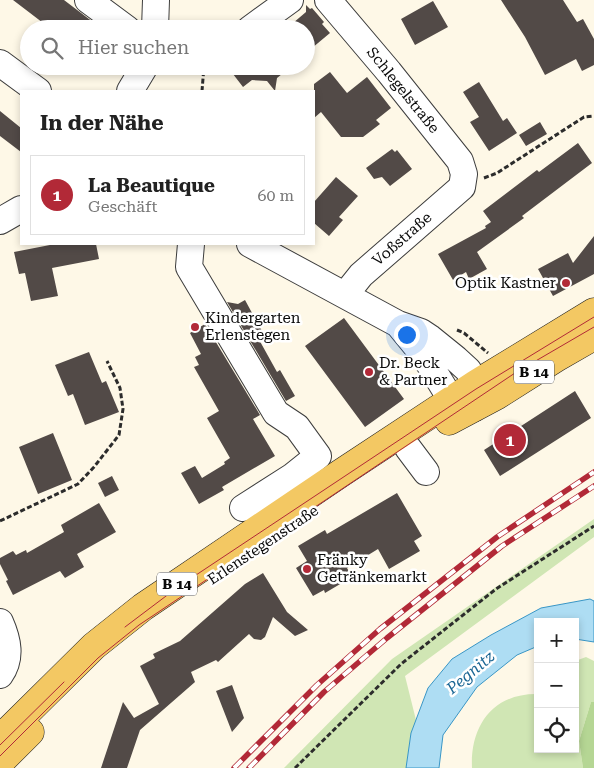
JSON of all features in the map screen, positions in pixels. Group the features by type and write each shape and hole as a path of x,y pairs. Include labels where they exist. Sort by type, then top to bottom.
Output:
{"main road":[{"name":"Erlenstegenstraße","path":"0,739 94,646 159,606 467,397 496,396 578,338 594,312"},
{"name":"Erlenstegenstraße","path":"252,542 451,420 467,397"},
{"name":"Erlenstegenstraße","path":"0,762 159,606"}],"street":[{"path":"88,0 115,20"},
{"path":"155,20 156,0"},
{"path":"262,20 290,0"},
{"name":"Schlegelstraße","path":"328,0 389,72 460,161 464,174 462,186"},
{"path":"0,63 37,90"},
{"path":"131,90 140,75"},
{"name":"Voßstraße","path":"345,296 361,275 462,186"},
{"path":"0,221 20,210"},
{"path":"191,245 189,267 276,413 297,427 318,456 293,476 243,508"},
{"path":"252,245 398,324 430,365 467,397"},
{"path":"408,448 426,472"},
{"path":"0,622 8,646 7,660 0,676"}],"path":[{"path":"202,90 203,75"},
{"path":"462,186 497,173 584,117 594,116"},
{"path":"0,521 78,484 119,435 123,409 120,388 107,360"},
{"path":"295,768 401,664 496,589 594,526"}],"green space":[{"path":"594,519 594,537 405,676 428,768 284,768 392,659"},
{"path":"586,657 594,661 594,702 591,702 579,741 579,663 579,660"},
{"path":"534,694 534,753 579,753 579,741 583,768 472,768 472,753 475,739 487,715 508,699"},
{"path":"591,702 594,702 594,768 583,768 579,741"}],"water":[{"name":"Pegnitz","path":"590,599 594,601 594,642 579,640 579,618 534,618 534,648 517,655 477,687 443,735 439,768 406,768 411,733 428,688 452,659 541,608"}],"building":[{"path":"13,0 64,0 90,20 39,20"},
{"path":"501,0 563,0 577,22 583,19 594,39 594,65 582,71 576,59 545,75 525,37"},
{"path":"433,1 448,27 415,45 401,19"},
{"path":"306,5 310,9 312,8 324,22 322,24 330,33 315,46 315,20 297,20 306,12"},
{"path":"330,72 347,93 367,77 391,108 376,120 380,124 363,137 341,137 321,112 315,117 314,84"},
{"path":"234,75 281,75 277,78 275,90 267,81 252,80 243,87"},
{"path":"479,82 503,121 507,118 517,133 489,151 470,122 479,117 463,92"},
{"path":"0,111 20,127 20,151 0,136"},
{"path":"540,122 547,134 526,146 519,135"},
{"path":"578,143 592,163 522,216 524,218 477,252 487,269 469,279 466,272 453,280 438,254 486,228 485,226 491,222 483,211 537,170 539,172"},
{"path":"392,149 395,152 397,150 412,169 390,186 382,177 374,179 366,168"},
{"path":"336,177 358,196 339,217 343,220 329,236 315,224 315,201"},
{"path":"594,236 594,274 553,296 538,269 568,253 573,263"},
{"path":"50,245 96,245 99,259 52,268 58,296 31,301 25,273 19,274 14,252"},
{"path":"245,300 263,333 257,336 277,372 280,370 295,396 286,401 227,302 238,304"},
{"path":"344,318 404,399 365,427 305,346"},
{"path":"205,324 260,415 253,419 275,456 222,487 224,490 199,504 181,473 195,466 202,478 225,464 224,462 230,458 207,418 219,411 194,367 199,365 195,357 201,354 190,333"},
{"path":"89,352 102,383 106,381 119,412 85,425 73,394 68,396 55,365"},
{"path":"575,391 591,418 500,476 484,450"},
{"path":"53,433 72,480 38,494 19,447"},
{"path":"112,476 119,490 105,497 98,483"},
{"path":"397,493 422,536 414,541 420,551 389,569 378,549 347,568 352,577 325,593 324,590 313,596 296,568 307,561 298,546 325,530 327,534"},
{"path":"99,503 116,532 77,554 84,567 65,578 60,571 13,595 0,564 0,558 13,551 16,555 26,550 27,553 64,532 61,525"},
{"path":"263,573 287,612 308,630 295,636 273,617 265,637 261,640 254,639 249,634 218,662 216,660 191,672 195,682 140,730 127,768 101,768 123,702 134,718 159,704 140,666 155,658 153,654 180,641 245,584"},
{"path":"232,685 244,718 232,732 216,691"}],"tram line":[{"path":"125,627 178,587 476,389 594,317"},
{"path":"0,756 98,658 139,625 515,373 594,327"},
{"path":"0,745 64,682"}],"railway":[{"path":"234,768 317,685 380,629 497,537 594,472"},
{"path":"249,768 324,692 387,638 502,546 594,486"}],"place":[{"name":"Optik Kastner","path":"566,283"},
{"name":"Kindergarten Erlenstegen","path":"195,327"},
{"name":"Dr. Beck & Partner","path":"369,372"},
{"name":"La Beautique","path":"510,440"},
{"name":"Fränky Getränkemarkt","path":"307,569"}]}
